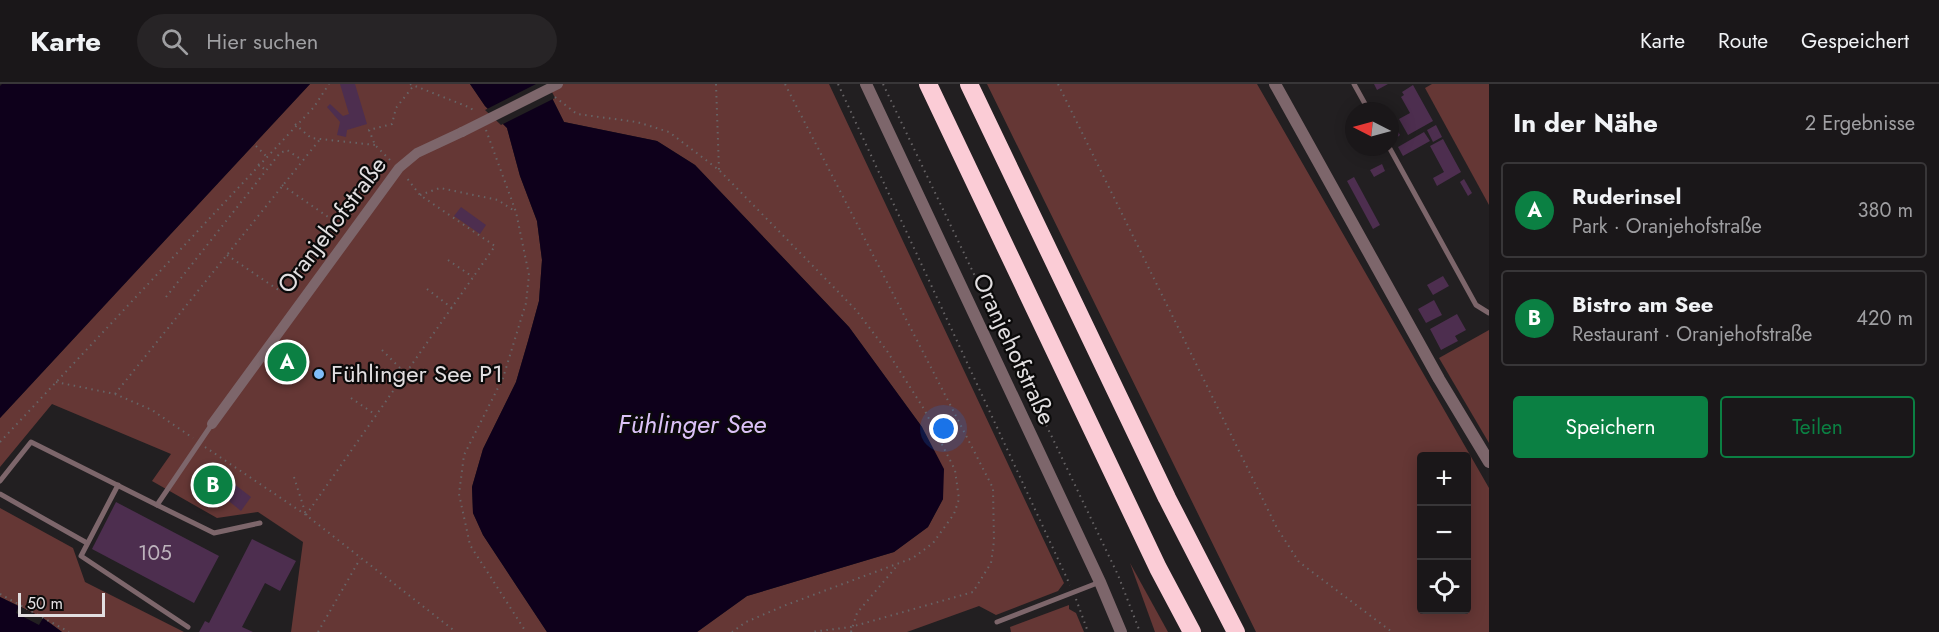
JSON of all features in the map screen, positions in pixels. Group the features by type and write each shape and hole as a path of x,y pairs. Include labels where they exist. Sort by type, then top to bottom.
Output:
{"highway":[{"path":"928,84 1158,568 1192,632"},
{"path":"969,84 1167,498 1236,632"}],"street":[{"name":"Oranjehofstraße","path":"866,84 1100,582 1120,632"},
{"path":"1275,84 1439,379 1489,462"},
{"name":"Oranjehofstraße","path":"212,424 399,168 417,153 556,88"}],"lane":[{"path":"1354,84 1364,102"},
{"path":"1394,156 1476,305 1489,313"},
{"path":"157,505 212,424"},
{"path":"0,481 31,442 214,532 260,523"},
{"path":"118,485 81,555 188,627"},
{"path":"0,494 87,543"},
{"path":"997,622 1100,582"}],"path":[{"path":"0,442 295,124 314,107 329,84"},
{"path":"306,514 495,246 420,195 399,168 375,145 369,130 392,124 396,108 414,86 410,84"},
{"path":"716,84 719,170"},
{"path":"784,84 993,488 994,541 991,563 974,592 851,627 811,632"},
{"path":"838,84 1073,592 1088,632"},
{"path":"883,84 1118,575 1140,632"},
{"path":"1058,84 1277,528 1296,559 1392,632"},
{"path":"556,88 557,100 577,114 637,122 669,132 719,170 856,310 887,351 948,451 958,483 959,499 954,514 933,543 913,558 898,565 786,605 746,622 732,632"},
{"path":"295,124 305,135 343,143 375,145"},
{"path":"115,393 321,138"},
{"path":"256,146 266,156"},
{"path":"166,297 280,153 287,150 302,160"},
{"path":"258,164 267,171"},
{"path":"282,185 331,219"},
{"path":"420,195 440,188 498,200 516,212 529,274 526,303 503,378 464,455 459,494 470,546 526,632"},
{"path":"226,254 277,289 306,295"},
{"path":"448,260 473,277"},
{"path":"427,289 452,308"},
{"path":"382,350 405,373"},
{"path":"56,382 115,393 152,410 306,514 360,559 456,632"},
{"path":"351,398 376,415"},
{"path":"294,477 306,514"},
{"path":"318,632 360,559"},
{"path":"851,632 857,613 898,565"},
{"path":"0,594 69,632"}],"shaded area":[{"path":"310,84 470,84 485,106 507,128 520,176 537,221 542,260 539,301 516,382 483,449 472,487 473,513 483,535 547,632 291,632 303,542 258,512 217,518 152,481 171,454 52,404 0,467 0,418"},
{"path":"545,84 829,84 1064,583 1058,591 996,615 979,606 907,632 697,632 747,596 894,552 928,527 943,499 922,427 849,327 695,165 657,141 564,122"},
{"path":"987,84 1257,84 1468,452 1417,452 1417,614 1471,614 1471,457 1489,488 1489,632 1256,632"},
{"path":"1432,84 1489,84 1489,205 1425,88"},
{"path":"1489,330 1489,443 1439,358"},
{"path":"0,508 73,548 85,582 184,632 62,632 43,618 0,597"},
{"path":"1130,563 1168,632 1155,632"},
{"path":"1069,605 1069,609 1076,613 1084,632 1011,632 1010,627"}],"water":[{"path":"2,84 310,84 0,418 0,86"},
{"name":"Fühlinger See","path":"470,84 545,84 564,122 657,141 695,165 849,327 922,427 944,469 943,499 928,527 894,552 747,596 697,632 547,632 483,535 473,513 472,487 483,449 516,382 539,301 542,260 537,221 520,176 507,128 485,106"},
{"path":"0,597 43,618 62,632 0,632"}],"pier":[{"path":"536,84 548,84 555,98 501,125 485,110"},
{"path":"19,606 43,618 39,625 16,613"}],"building":[{"path":"340,84 355,84 367,124 347,130 346,137 337,135 340,122 327,107 330,104 343,116 349,114"},
{"path":"1374,84 1388,84 1377,90"},
{"path":"1413,85 1433,121 1408,135 1399,119 1410,113 1401,97 1404,95 1402,92"},
{"path":"1436,125 1442,137 1433,142 1427,130"},
{"path":"1424,132 1430,141 1403,156 1399,146"},
{"path":"1443,139 1461,172 1437,186 1433,178 1444,172 1430,146"},
{"path":"1382,164 1385,171 1374,177 1370,170"},
{"path":"1354,177 1380,225 1373,229 1347,181"},
{"path":"1464,179 1472,193 1468,196 1460,182"},
{"path":"461,207 486,225 480,234 454,216"},
{"path":"1443,276 1449,286 1433,295 1427,285"},
{"path":"1434,300 1442,315 1426,323 1418,309"},
{"path":"1457,314 1466,330 1455,336 1458,341 1441,350 1430,329"},
{"path":"213,469 227,479 217,493 213,490 205,502 195,495"},
{"path":"229,480 251,497 241,511 219,493"},
{"path":"116,502 219,556 194,603 92,549"},
{"path":"252,539 296,561 280,591 265,583 242,627 253,632 199,632 205,621 209,623"}],"place":[{"name":"Ruderinsel","path":"287,362"},
{"name":"Fühlinger See P1","path":"319,374"},
{"name":"Bistro am See","path":"213,485"}]}
